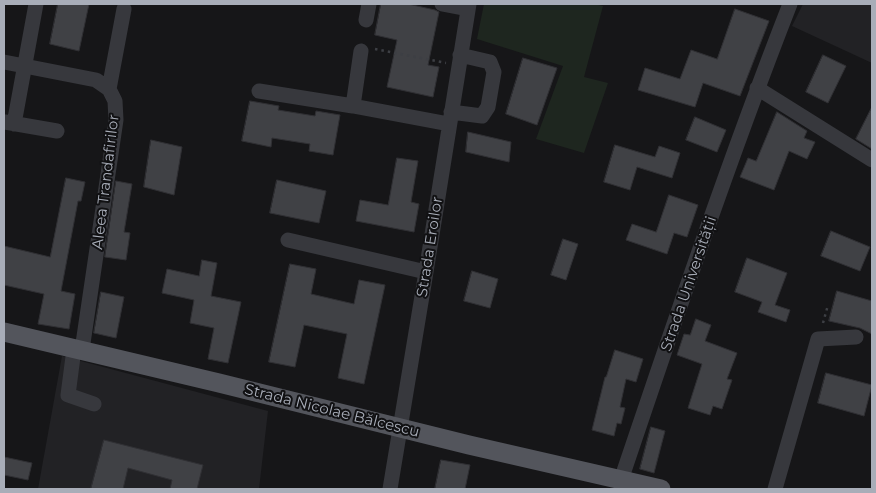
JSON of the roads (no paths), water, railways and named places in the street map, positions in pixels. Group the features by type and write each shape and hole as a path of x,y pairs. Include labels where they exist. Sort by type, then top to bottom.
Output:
{"main road":[{"name":"Strada Nicolae Bălcescu","path":"4,332 661,489"}],"street":[{"path":"36,4 31,68 9,123 57,131"},
{"path":"366,20 369,4"},
{"path":"442,4 468,6"},
{"name":"Strada Universității","path":"621,480 686,287 757,88 790,4"},
{"name":"Strada Eroilor","path":"390,489 468,6"},
{"path":"4,62 96,80 109,89 124,9"},
{"path":"353,106 361,51"},
{"path":"259,91 353,106 450,118 482,116 488,107 494,72 490,62 459,61"},
{"path":"757,88 872,160"},
{"name":"Aleea Trandafirilor","path":"94,404 68,396 78,350 116,120 115,100 109,89"},
{"path":"288,240 426,272"},
{"path":"775,489 818,339 856,337"}]}
